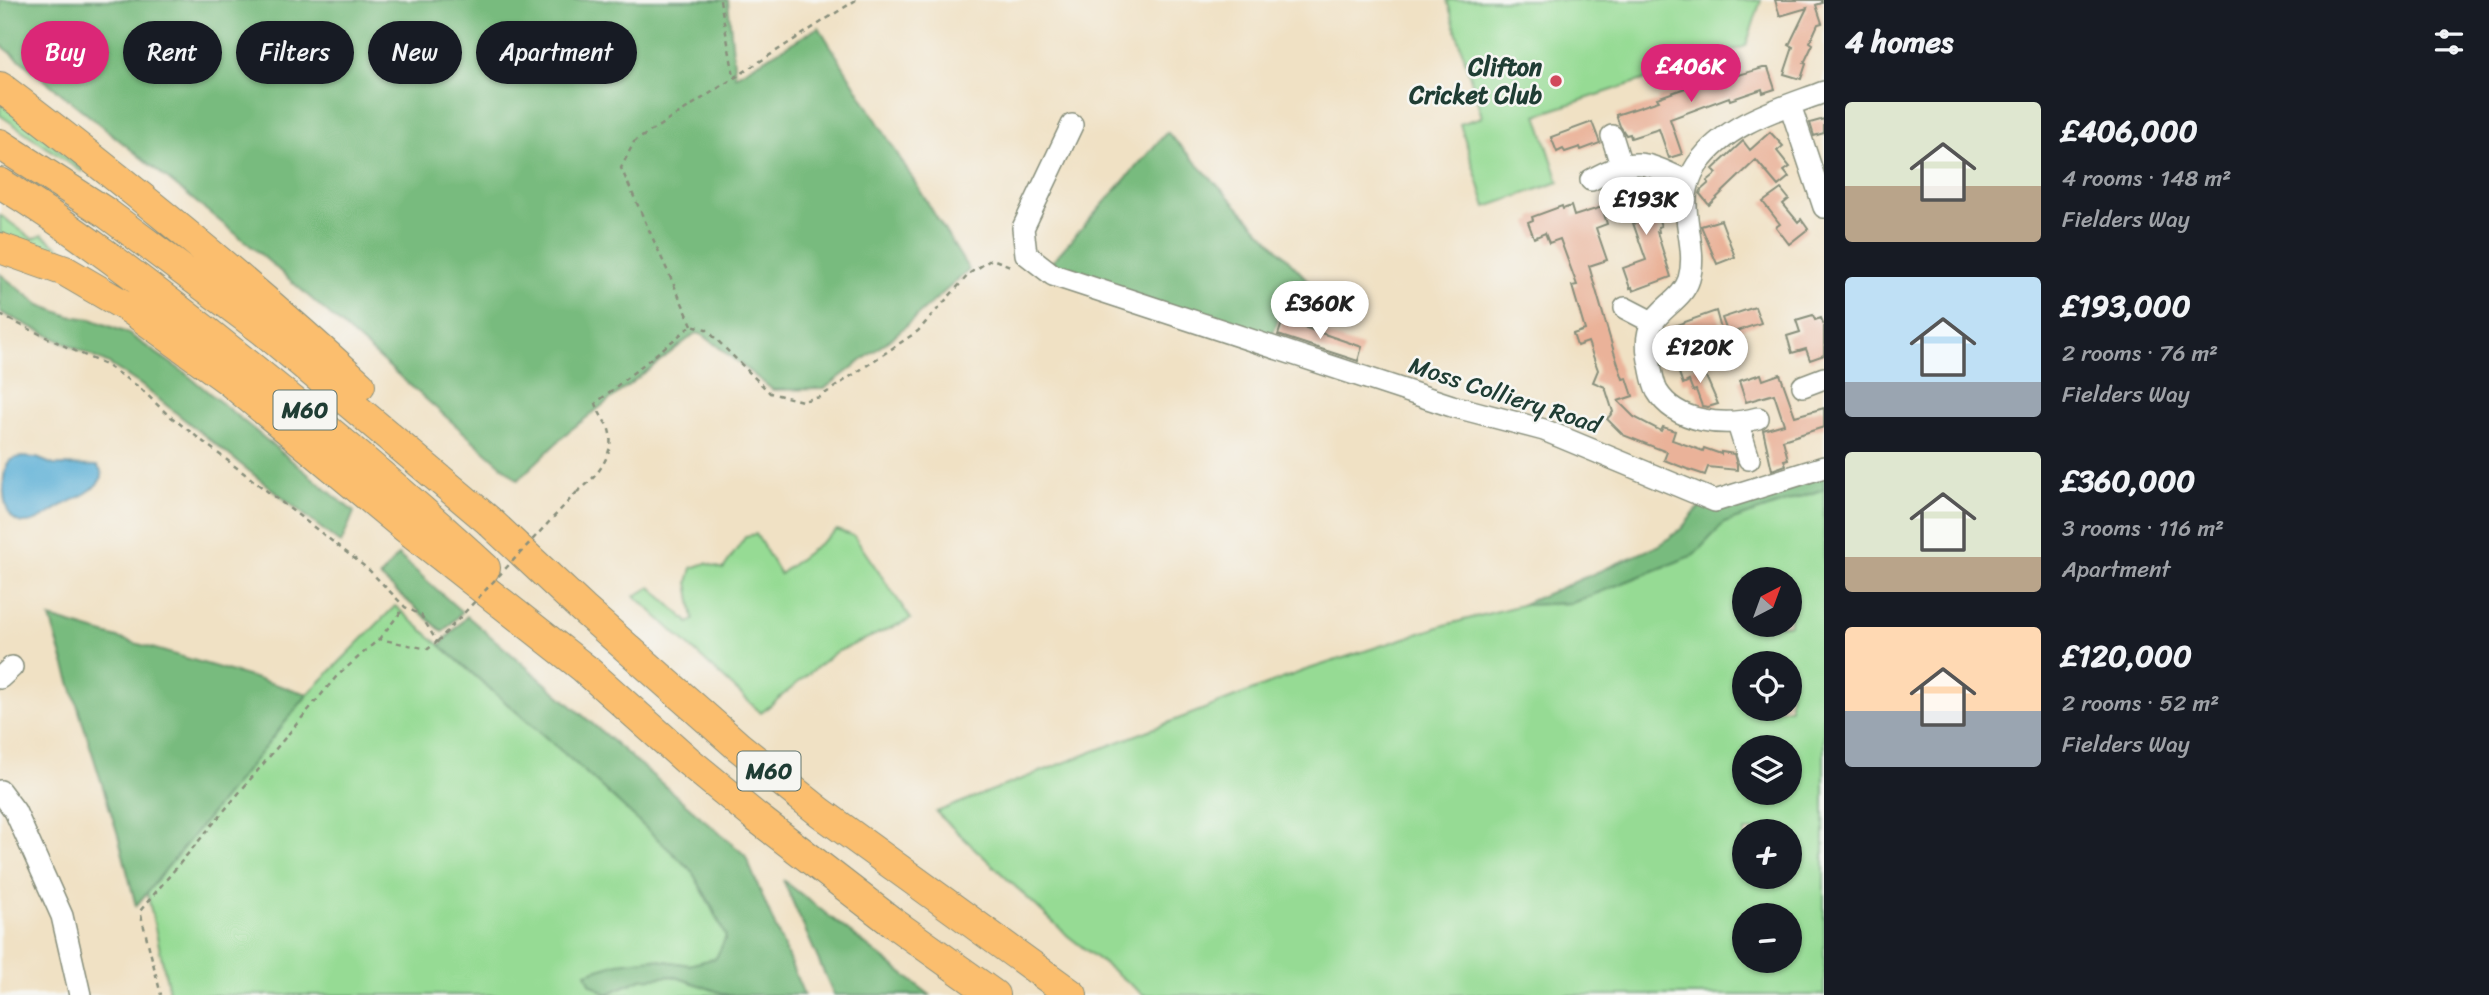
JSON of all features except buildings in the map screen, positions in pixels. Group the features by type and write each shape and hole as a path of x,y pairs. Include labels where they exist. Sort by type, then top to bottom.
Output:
{"highway":[{"name":"M60","path":"0,87 106,167 273,306 390,413 488,520"},
{"name":"M60","path":"0,144 105,212 254,323 342,394 488,520 592,617 739,747 820,812 1072,995"},
{"name":"M60","path":"0,183 27,199 157,292 342,440 485,569 584,668 688,761 892,922 994,995"},
{"name":"M60","path":"0,248 65,271 142,318 227,379 406,528 584,668"}],"street":[{"path":"1749,459 1748,421 1703,421 1666,402 1653,382 1647,355 1647,337 1652,322 1684,290 1689,279 1691,265 1685,208 1688,182 1702,159 1723,139 1759,117 1824,92"},
{"path":"1790,105 1815,196"},
{"name":"Moss Colliery Road","path":"1072,125 1023,228 1026,254 1052,275 1452,406 1544,430 1715,501 1824,467"},
{"path":"1612,136 1621,164"},
{"path":"1591,180 1621,164 1640,164 1655,167 1688,182"},
{"path":"1625,308 1652,322"},
{"path":"1802,386 1824,378"},
{"path":"0,791 15,811 62,916 80,995"}],"path":[{"path":"720,0 734,76"},
{"path":"692,326 621,167 634,142 856,0"},
{"path":"692,326 706,329 770,393 802,401 820,397 918,331 970,274 992,259 1015,268"},
{"path":"0,314 107,366 139,387 166,413 368,569 405,607 421,615 437,642"},
{"path":"379,639 428,649 437,642 606,461 611,442 596,403 692,326"},
{"path":"161,995 141,911 336,677 379,639 405,607"}],"green space":[{"path":"0,0 728,0 735,76 819,27 969,270 893,337 824,389 773,390 703,335 696,333 568,432 518,480 257,251 50,84 109,84 109,21 21,21 21,61 0,44"},
{"name":"Clifton Cricket Club","path":"1447,0 1761,0 1746,46 1537,115 1559,182 1486,207 1460,124 1482,117"},
{"path":"0,102 84,170 82,172 0,115"},
{"path":"1167,132 1317,290 1311,304 1288,294 1269,343 1050,264"},
{"path":"0,215 33,239 42,235 97,275 0,237"},
{"path":"0,274 40,305 69,316 91,319 127,333 185,373 354,512 341,544 141,385 109,364 0,312"},
{"path":"1824,473 1824,489 1724,523 1694,555 1572,603 1521,605 1660,545 1681,529 1702,504"},
{"path":"1824,489 1824,995 1144,995 1068,936 936,812 1303,671 1445,625 1521,605 1572,603 1694,555 1724,523"},
{"path":"837,530 854,536 911,619 834,653 761,713 635,596 651,587 689,623 694,620 688,582 692,568 706,563 723,569 746,536 756,534 780,574"},
{"path":"398,555 462,612 443,632 380,577"},
{"path":"395,606 582,769 692,870 726,937 717,958 689,965 653,959 587,973 590,983 607,994 641,979 673,976 728,995 170,995 147,892 308,694"},
{"path":"467,616 745,855 804,995 728,995 673,976 641,979 607,994 590,983 586,973 618,963 653,959 689,965 716,958 726,937 691,870 582,769 440,645"},
{"path":"50,618 308,694 136,906 118,835"},
{"path":"783,880 930,995 834,995"}],"water":[{"path":"37,458 54,465 97,466 102,477 85,494 39,519 29,523 16,521 7,507 3,488 8,463 12,459"}],"place":[{"name":"Clifton Cricket Club","path":"1556,81"}]}
